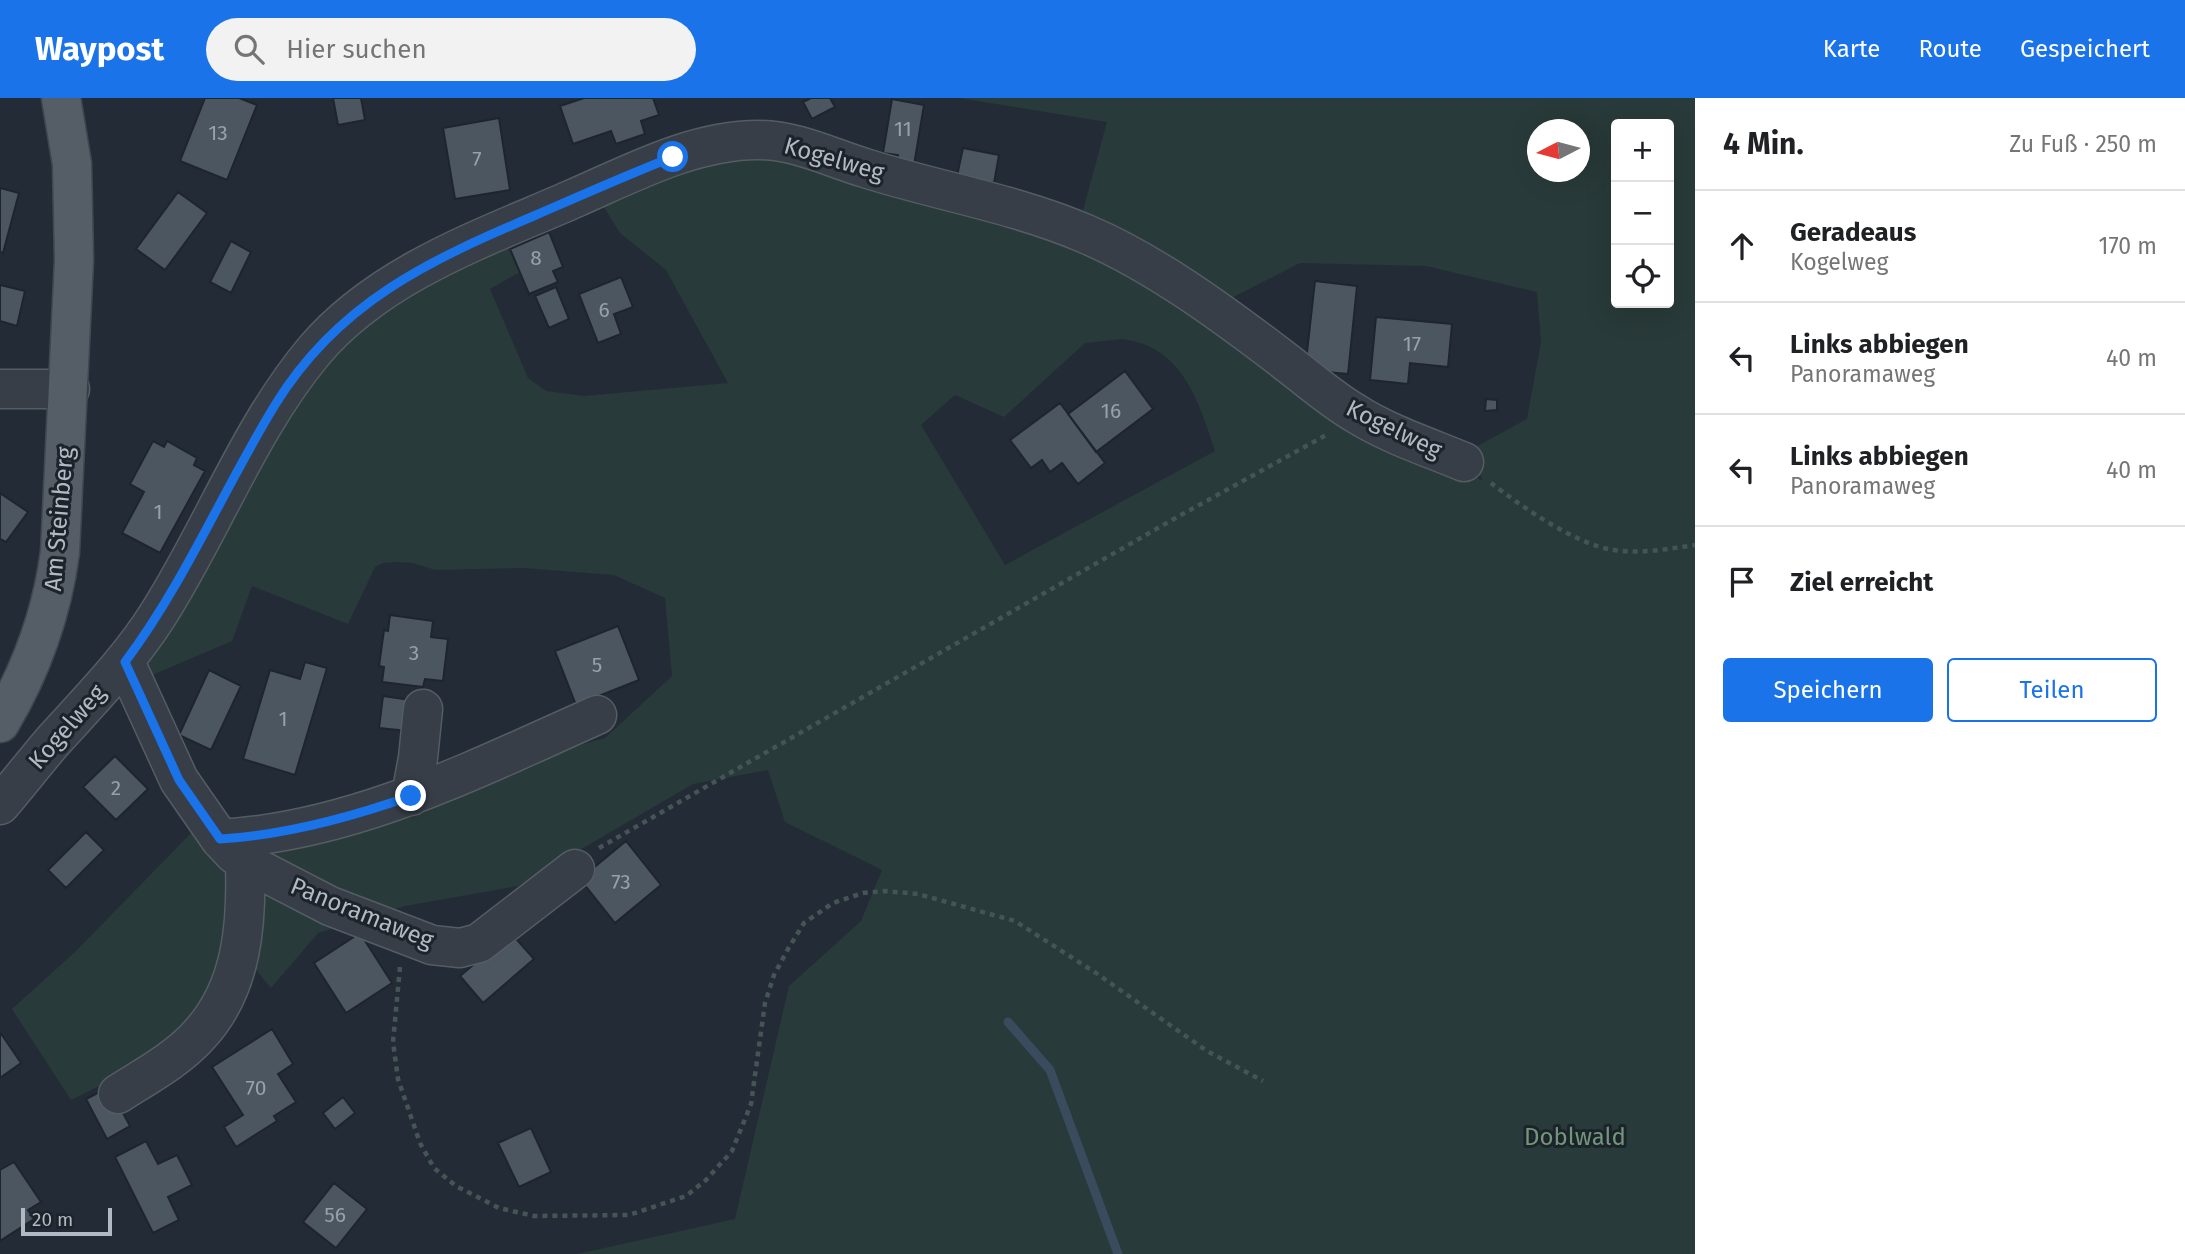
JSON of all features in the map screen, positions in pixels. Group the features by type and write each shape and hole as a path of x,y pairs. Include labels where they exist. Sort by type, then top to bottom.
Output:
{"main road":[{"name":"Am Steinberg","path":"0,723 32,659 46,622 55,587 61,540 69,389 74,199 72,164 61,98"}],"street":[{"name":"Kogelweg","path":"0,805 125,662 172,593 275,405 316,349 351,316 409,275 459,249 630,174 709,145 763,140 804,146 863,168 1044,219 1084,233 1116,248 1189,293 1359,416 1464,462"},
{"path":"0,389 69,389"},
{"name":"Panoramaweg","path":"125,662 179,780 232,851 330,906 432,945 460,948 479,943 575,869"},
{"path":"411,796 423,709"},
{"path":"118,1094 200,1035 220,1006 235,972 246,916 232,851 253,837 361,814 411,796 597,715"}],"path":[{"path":"575,869 595,851 1359,416"},
{"name":"Kogelweg","path":"1464,462 1512,499 1577,538 1612,550 1652,551 1695,545"},
{"path":"405,935 396,996 393,1042 398,1079 421,1143 434,1168 456,1186 499,1208 534,1216 629,1214 652,1209 686,1196 706,1180 732,1151 751,1104 765,1003 774,975 788,949 804,923 833,903 863,894 885,891 918,894 1015,921 1096,972 1207,1051 1263,1081"}],"green space":[{"name":"Doblwald","path":"959,98 1695,98 1695,1254 577,1254 735,1219 789,986 861,921 882,870 785,822 768,770 693,784 518,886 405,906 318,933 271,988 251,964 262,853 489,770 605,738 672,676 665,598 614,575 524,568 435,570 413,563 396,562 375,567 348,624 252,586 232,641 150,676 146,665 321,354 485,245 510,249 520,272 490,289 528,378 546,391 584,396 728,383 666,270 620,233 597,196 736,148 1041,225 1483,481 1470,450 1527,419 1541,342 1537,292 1426,266 1300,263 1220,304 1081,218 1107,122","holes":["1122,339 1160,352 1174,364 1194,395 1215,451 1005,565 921,425 955,395 1004,417 1085,343"]},
{"path":"197,827 237,875 238,933 190,1026 107,1082 71,1100 12,1009 75,952"}],"building":[{"path":"205,98 239,98 257,105 227,180 180,161"},
{"path":"333,98 361,98 365,120 338,125"},
{"path":"584,98 653,98 659,115 641,121 645,134 616,144 611,131 573,144 560,106"},
{"path":"811,98 830,98 835,107 812,119 803,102"},
{"path":"892,99 924,105 914,165 897,162 898,155 883,153"},
{"path":"499,118 510,190 455,199 443,128"},
{"path":"963,148 999,155 994,183 957,176"},
{"path":"0,188 19,193 3,253 0,252"},
{"path":"178,192 207,213 165,270 136,249"},
{"path":"549,232 563,267 553,271 558,282 529,294 510,249"},
{"path":"231,241 251,252 231,293 210,282"},
{"path":"621,277 633,307 614,314 621,334 598,343 579,294"},
{"path":"1315,281 1357,286 1348,374 1305,370"},
{"path":"0,285 25,291 17,326 0,321"},
{"path":"556,287 569,319 549,328 535,296"},
{"path":"1376,317 1452,324 1448,367 1410,363 1408,384 1370,380"},
{"path":"1125,371 1153,409 1096,452 1068,414"},
{"path":"1486,399 1497,400 1497,410 1485,411"},
{"path":"1060,403 1105,463 1078,484 1062,463 1050,472 1042,460 1031,468 1010,440"},
{"path":"153,441 164,447 167,441 197,458 194,465 205,471 160,553 122,533 144,492 130,484"},
{"path":"0,493 28,512 6,542 0,539"},
{"path":"390,615 433,621 431,637 448,639 443,681 425,679 423,687 382,682 384,667 379,666 384,630 388,631"},
{"path":"618,626 639,680 576,705 555,651"},
{"path":"305,662 327,668 295,775 243,759 270,670 300,679"},
{"path":"209,670 241,686 211,750 179,735"},
{"path":"383,696 411,700 408,731 379,728"},
{"path":"115,756 148,789 116,820 83,787"},
{"path":"86,832 104,850 66,888 48,870"},
{"path":"626,841 661,885 615,923 580,879"},
{"path":"360,933 392,983 346,1013 314,963"},
{"path":"511,933 534,959 483,1003 460,976"},
{"path":"272,1029 293,1064 278,1074 296,1102 274,1116 277,1121 236,1147 224,1127 243,1115 212,1067"},
{"path":"0,1032 21,1063 0,1078"},
{"path":"109,1087 130,1126 107,1139 86,1099"},
{"path":"343,1097 355,1113 335,1129 323,1113"},
{"path":"531,1128 551,1172 519,1187 498,1143"},
{"path":"146,1141 158,1164 177,1155 192,1185 168,1197 179,1220 153,1233 115,1157"},
{"path":"14,1162 41,1202 28,1210 34,1219 0,1241 0,1170"},
{"path":"334,1183 367,1209 336,1248 303,1222"}],"waterway":[{"path":"1008,1022 1050,1070 1118,1254"}],"route":[{"path":"411,796 361,814 303,828 253,837 220,839 179,780 125,662 183,574 275,405 294,377 333,331 360,308 420,268 501,229 673,157"}]}
